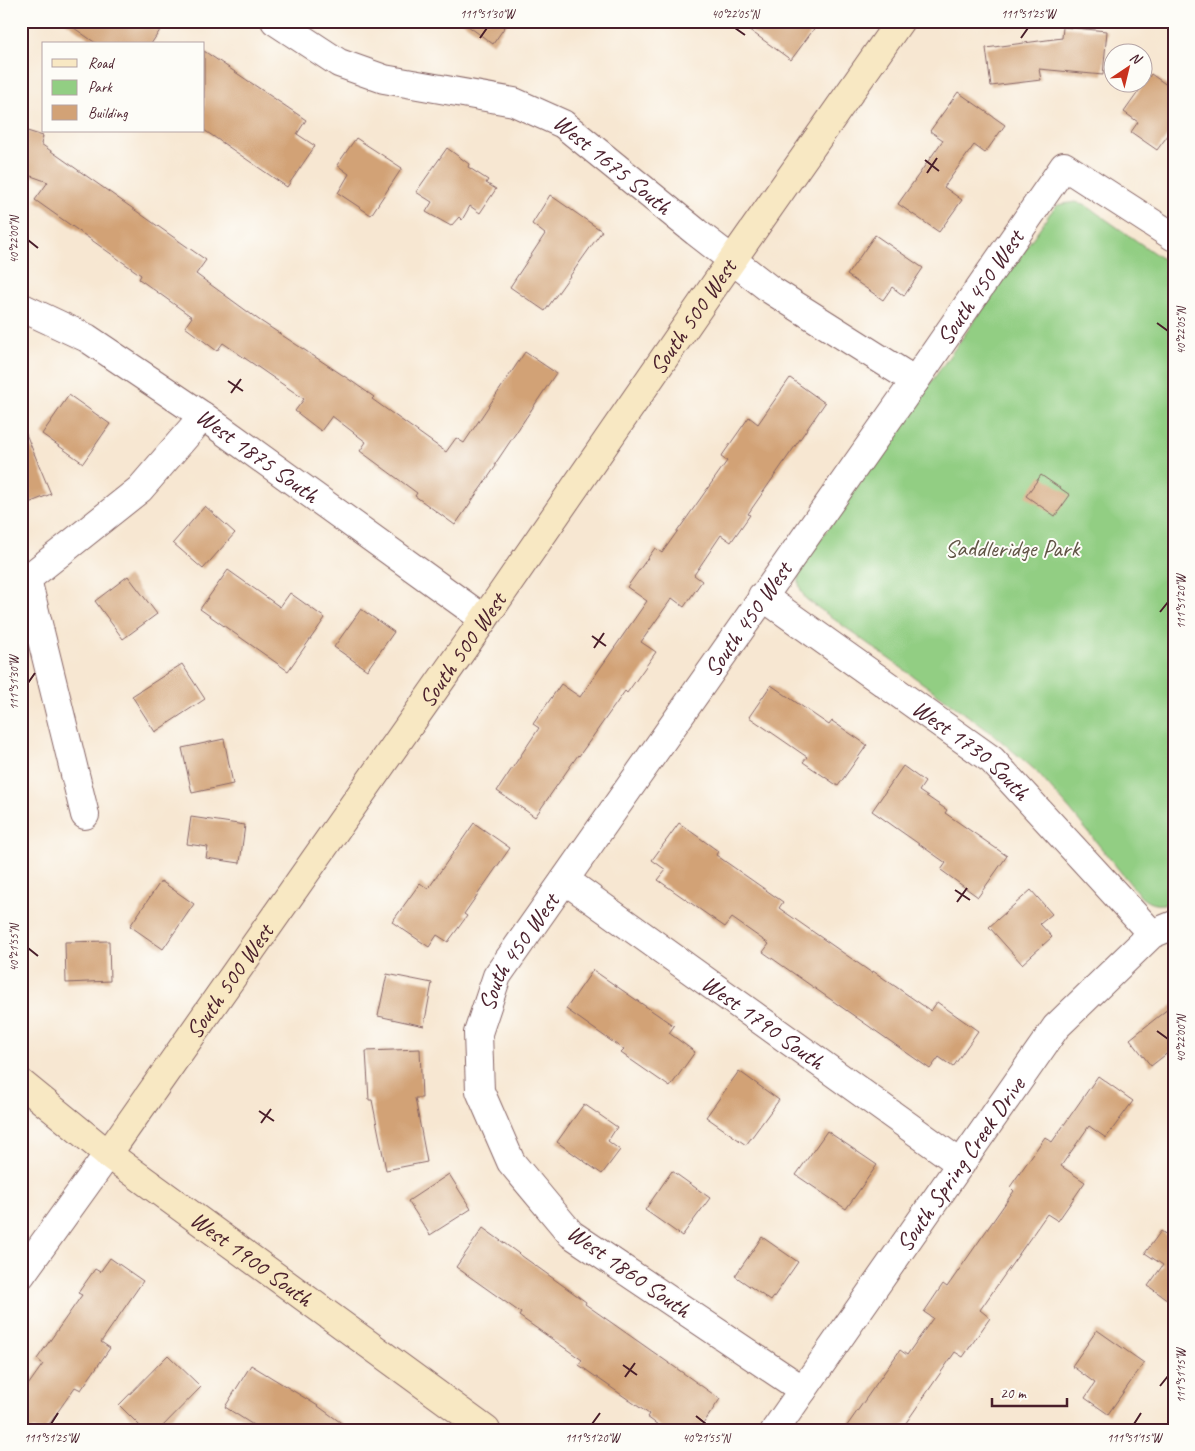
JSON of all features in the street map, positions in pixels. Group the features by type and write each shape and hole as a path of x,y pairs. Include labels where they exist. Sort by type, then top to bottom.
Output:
{"street":[{"name":"West 1675 South","path":"275,21 338,63 348,67 384,79 514,102 564,124 771,290 915,381"},
{"name":"South 500 West","path":"21,1275 484,619 900,21"},
{"name":"South 450 West","path":"480,1090 478,1034 497,976 1064,166 1174,237"},
{"name":"West 1875 South","path":"21,307 86,338 203,416 484,619"},
{"path":"85,814 24,579 140,489 203,416"},
{"name":"West 1730 South","path":"762,596 992,760 1163,929"},
{"name":"West 1790 South","path":"565,880 961,1164"},
{"name":"South Spring Creek Drive","path":"775,1430 1056,1027 1163,929"},
{"name":"West 1900 South","path":"21,1083 108,1154 486,1430"},
{"name":"West 1860 South","path":"480,1090 511,1162 571,1234 803,1390"}],"green space":[{"name":"Saddleridge Park","path":"1075,202 1084,204 1174,267 1174,901 1164,904 1153,904 1141,897 1035,770 993,734 806,599 799,583 801,567 1051,212 1058,205"}],"building":[{"path":"64,21 166,21 152,42 94,42"},
{"path":"461,21 509,21 493,44"},
{"path":"737,21 803,21 814,29 791,60"},
{"path":"1063,27 1107,31 1106,42 1102,42 1102,75 1039,69 1041,80 991,86 986,48 1062,38"},
{"path":"205,52 306,120 297,134 315,146 287,187 205,131"},
{"path":"1152,75 1174,90 1174,127 1157,150 1131,132 1138,122 1124,112 1138,92 1152,92"},
{"path":"958,92 1005,125 985,153 974,145 944,187 962,200 939,232 898,204 943,140 930,131"},
{"path":"21,129 43,136 41,144 206,260 196,274 259,320 374,397 372,399 446,452 456,438 464,443 525,352 556,373 455,525 415,496 417,493 360,451 366,442 332,416 321,431 295,411 304,399 223,343 217,351 185,327 192,317 139,279 141,275 35,200 48,182 31,176 26,191 21,190"},
{"path":"356,138 402,168 371,215 338,193 349,174 337,165"},
{"path":"447,148 469,164 468,167 488,180 486,183 496,189 480,213 470,206 462,220 459,217 451,226 426,212 432,202 416,192"},
{"path":"550,195 602,231 545,311 510,287 545,234 532,224"},
{"path":"875,235 923,268 904,296 892,287 883,300 847,275"},
{"path":"790,378 825,403 748,514 750,515 731,542 721,535 694,575 702,581 684,607 672,598 641,642 656,652 627,693 625,691 578,755 535,817 497,791 539,728 533,724 561,684 580,697 647,601 627,587 655,548 662,553 727,461 721,457 749,417 758,424"},
{"path":"69,395 110,424 83,463 42,434"},
{"path":"21,422 51,494 21,506"},
{"path":"1041,475 1070,495 1055,516 1026,496"},
{"path":"205,506 235,533 203,569 173,543"},
{"path":"228,570 280,607 290,593 325,618 288,671 200,609"},
{"path":"128,576 157,614 123,639 95,601"},
{"path":"361,609 394,632 367,670 334,647"},
{"path":"182,664 205,699 155,732 132,696"},
{"path":"771,685 829,725 832,721 867,745 838,786 803,762 807,757 749,717"},
{"path":"224,739 233,784 192,793 182,748"},
{"path":"903,766 925,782 919,791 947,810 945,813 1007,856 978,897 941,870 946,863 872,811"},
{"path":"191,817 245,825 240,863 206,858 208,847 187,844"},
{"path":"474,823 510,848 464,914 467,916 448,942 437,935 429,947 392,922 420,883 428,889"},
{"path":"679,823 718,851 716,855 783,902 779,908 872,973 873,971 931,1011 937,1002 978,1031 953,1067 939,1057 930,1069 763,952 769,944 732,918 725,927 658,880 666,870 652,860"},
{"path":"161,881 194,904 163,949 130,926"},
{"path":"1031,890 1052,914 1040,924 1052,937 1022,964 989,927"},
{"path":"109,941 110,981 66,983 65,942"},
{"path":"593,970 674,1026 669,1033 695,1052 670,1087 621,1053 624,1050 566,1009"},
{"path":"387,974 432,983 424,1026 378,1016"},
{"path":"1174,1004 1174,1048 1151,1066 1130,1039"},
{"path":"420,1049 422,1098 415,1098 427,1162 386,1170 372,1100 369,1100 366,1051"},
{"path":"739,1071 779,1100 746,1145 706,1117"},
{"path":"1098,1076 1133,1101 1106,1138 1089,1126 1061,1166 1085,1182 1058,1221 1047,1214 980,1310 990,1318 963,1357 955,1352 901,1430 844,1430 900,1350 907,1355 933,1318 924,1312 943,1284 947,1287 1014,1191 1010,1187 1045,1137 1052,1142"},
{"path":"584,1104 617,1127 608,1141 620,1150 602,1174 557,1142"},
{"path":"827,1131 877,1165 846,1209 796,1175"},
{"path":"672,1171 710,1198 682,1236 645,1210"},
{"path":"449,1174 471,1209 430,1235 408,1201"},
{"path":"483,1228 586,1302 585,1304 720,1399 699,1430 665,1430 647,1417 649,1414 579,1365 582,1360 519,1316 521,1313 456,1267"},
{"path":"1161,1231 1174,1240 1174,1304 1148,1286 1163,1265 1145,1253"},
{"path":"762,1237 798,1262 771,1301 735,1276"},
{"path":"110,1258 143,1281 101,1342 110,1348 81,1390 75,1387 45,1430 21,1430 21,1395 43,1364 37,1359 82,1295 78,1293 95,1269 100,1272"},
{"path":"1097,1330 1144,1363 1108,1414 1085,1398 1095,1383 1072,1366"},
{"path":"168,1355 201,1387 159,1430 144,1430 119,1405"},
{"path":"251,1365 318,1406 351,1430 261,1430 225,1407"}]}
